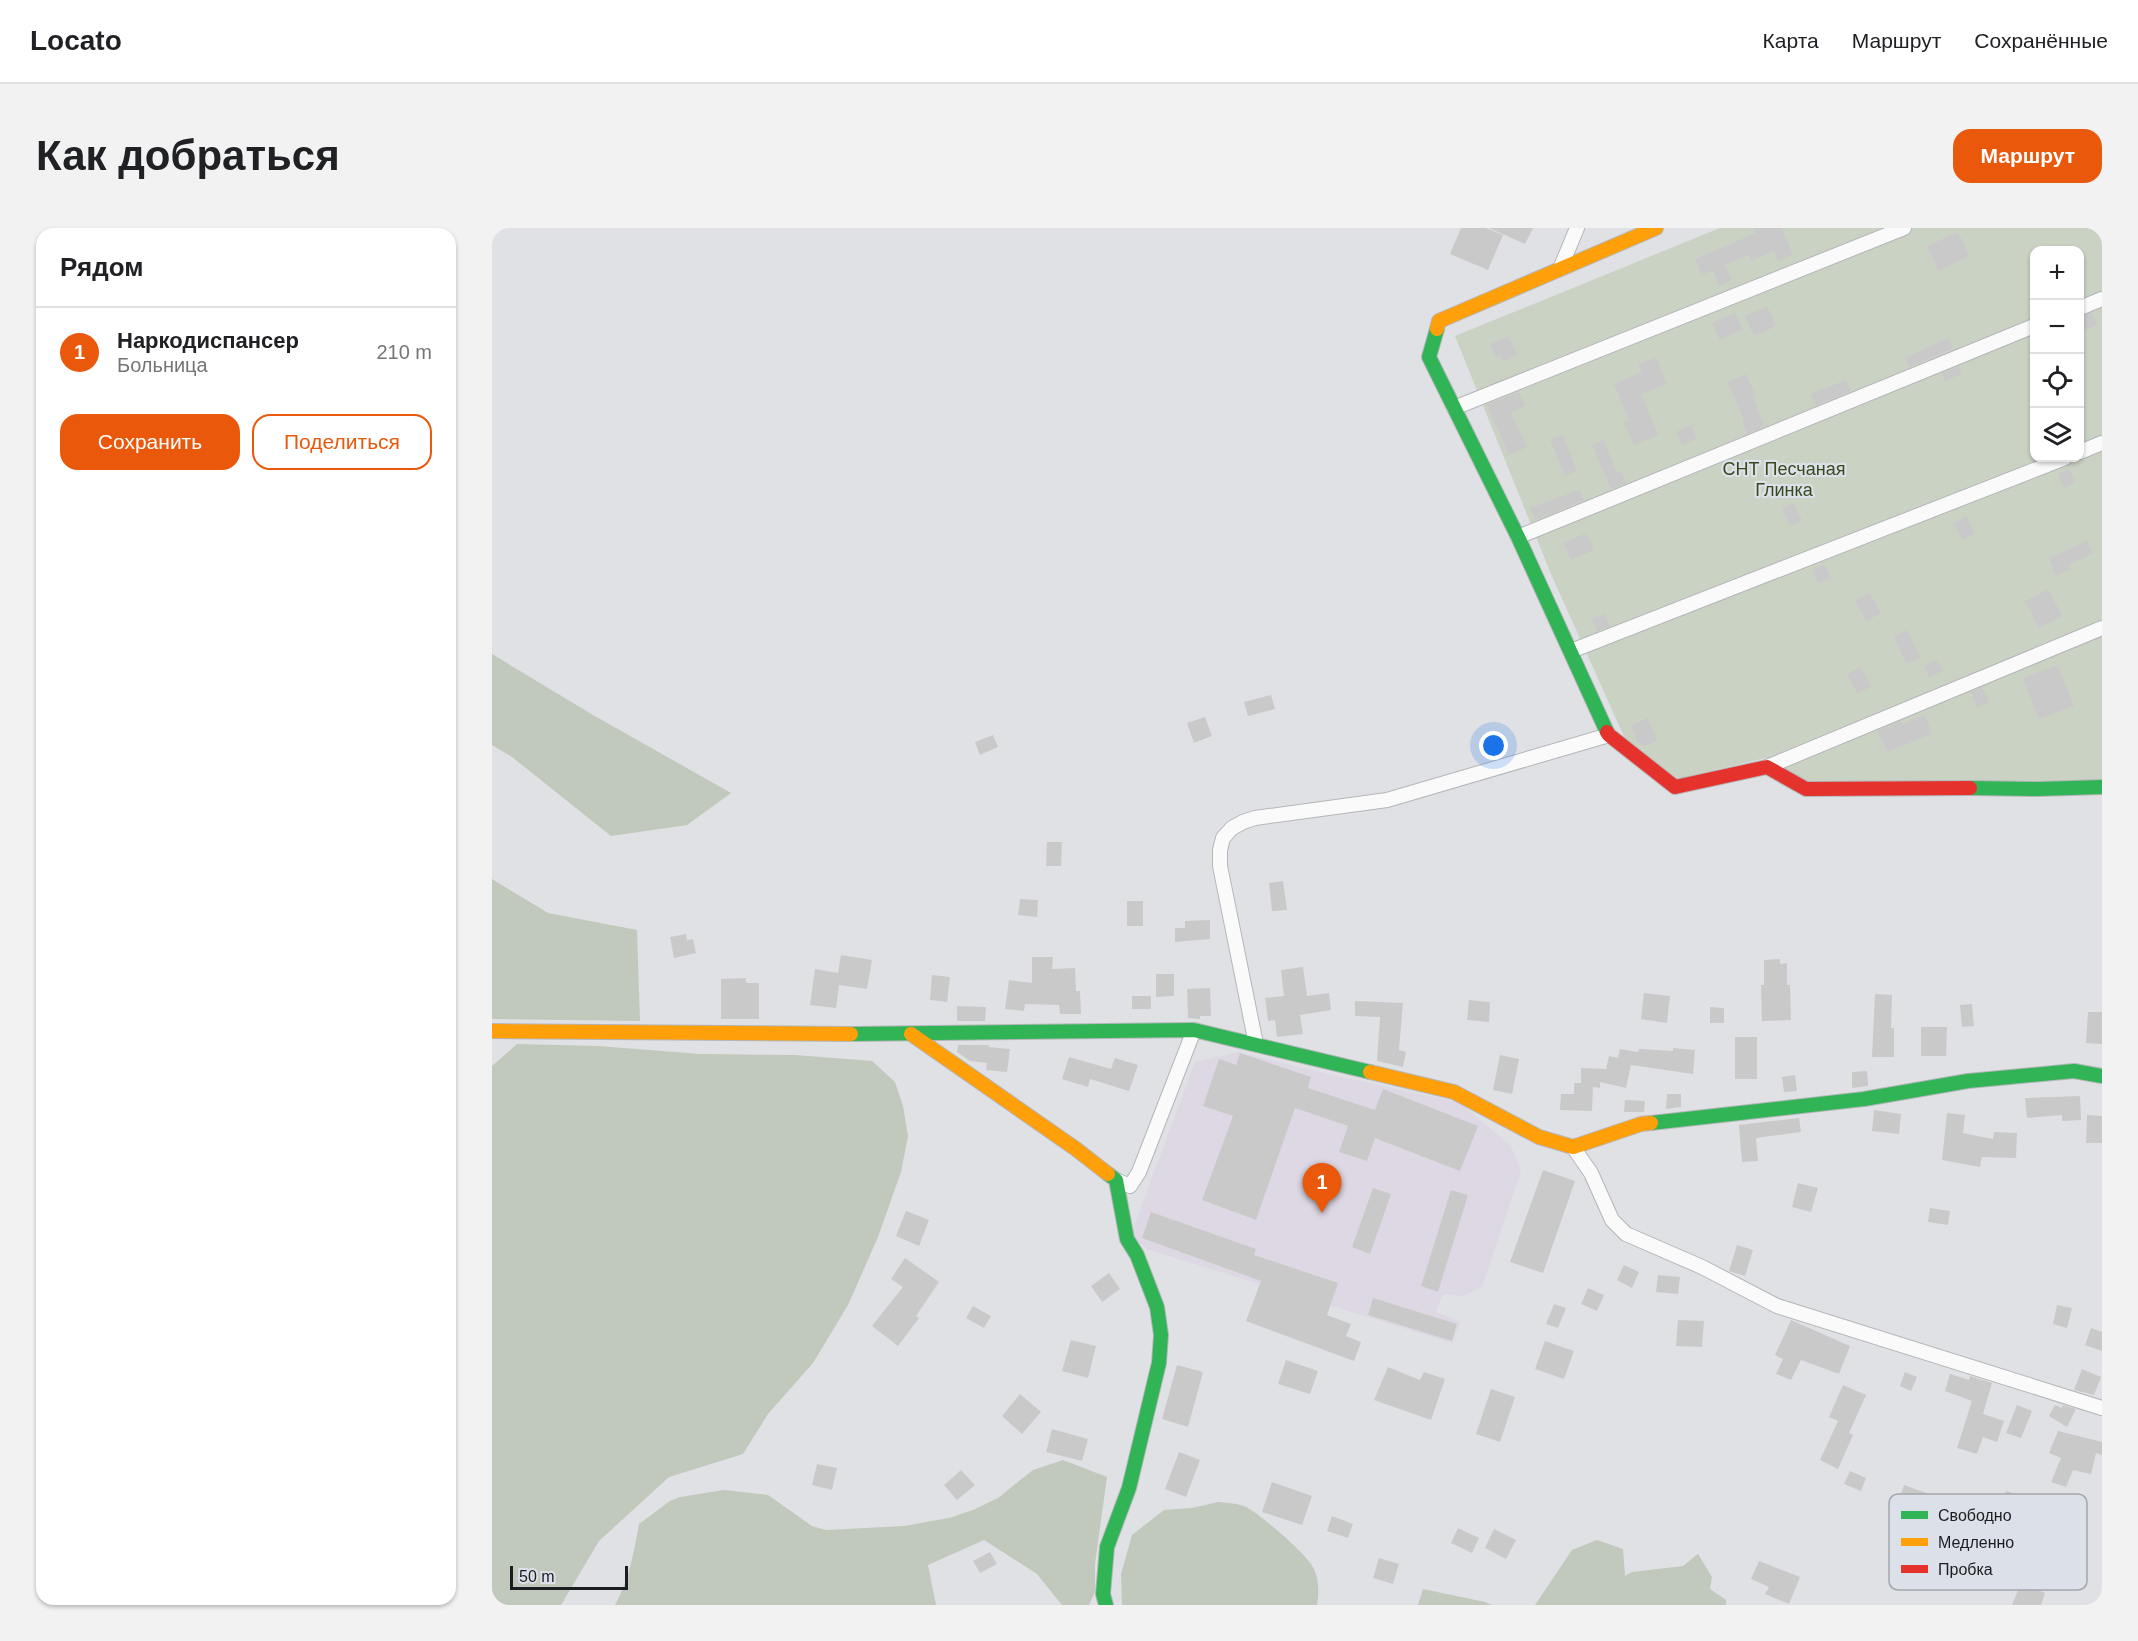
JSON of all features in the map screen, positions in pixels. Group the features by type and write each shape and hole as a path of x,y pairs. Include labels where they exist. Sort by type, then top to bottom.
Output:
{"street":[{"path":"1560,269 1577,228"},
{"path":"1656,228 1439,321 1429,357 1518,537 1609,735 1675,787 1767,767 2102,628"},
{"path":"1454,408 1904,228"},
{"path":"2084,306 2102,299"},
{"path":"1518,537 2030,328"},
{"path":"2084,450 2102,443"},
{"path":"1570,651 2056,462"},
{"path":"1256,1044 1220,866 1222,844 1232,828 1255,818 1387,800 1609,735"},
{"path":"1767,767 1806,789 2102,787"},
{"path":"910,1034 1076,1149 1116,1180 1130,1186 1140,1172 1194,1030"},
{"path":"492,1031 910,1034 1194,1030 1454,1092 1539,1137 1573,1147 1641,1124 1864,1099 1968,1081 2074,1071 2102,1076"},
{"path":"1573,1147 1591,1173 1612,1220 1626,1234 1702,1267 1777,1306 2102,1408"},
{"path":"1104,1601 1107,1547 1129,1488 1159,1363 1161,1335 1157,1307 1137,1255 1127,1239 1116,1180"}],"shaded area":[{"path":"1238,1052 1459,1102 1511,1146 1521,1171 1482,1287 1463,1296 1443,1294 1436,1312 1460,1322 1452,1343 1146,1249 1131,1234 1195,1062"}],"green space":[{"name":"СНТ Песчаная Глинка","path":"1720,228 2102,228 2102,781 1806,783 1766,758 1676,779 1626,741 1551,574 1455,336"},
{"path":"492,654 593,715 731,793 687,825 611,836 512,757 492,745"},
{"path":"492,879 548,913 637,930 640,1021 492,1019"},
{"path":"517,1044 598,1046 700,1054 795,1055 872,1061 895,1082 903,1106 908,1136 901,1172 878,1237 848,1305 813,1363 768,1414 743,1454 669,1477 599,1541 561,1605 492,1605 492,1066"},
{"path":"1063,1460 1107,1477 1095,1564 1095,1592 1089,1605 1062,1605 1037,1574 984,1540 928,1565 936,1605 615,1605 627,1576 639,1524 670,1501 680,1497 724,1490 768,1495 812,1526 826,1530 904,1526 949,1518 973,1510 998,1498 1033,1470"},
{"path":"1218,1502 1240,1505 1253,1511 1303,1554 1316,1573 1317,1605 1122,1605 1121,1574 1132,1535 1164,1510 1192,1508"},
{"path":"1597,1540 1623,1549 1625,1576 1632,1572 1683,1566 1698,1554 1712,1577 1710,1589 1726,1600 1726,1605 1535,1605 1572,1550"},
{"path":"1423,1589 1485,1602 1492,1605 1418,1605"}],"building":[{"path":"1461,228 1486,228 1503,235 1488,270 1450,254"},
{"path":"1489,228 1533,228 1525,244"},
{"path":"1754,228 1782,228 1793,255 1778,261 1774,251 1751,261 1749,255 1725,265 1732,280 1719,286 1713,270 1702,275 1695,259 1756,233"},
{"path":"1958,232 1969,256 1938,271 1927,246"},
{"path":"1767,306 1776,326 1754,336 1745,316"},
{"path":"1735,313 1743,329 1720,340 1712,323"},
{"path":"2092,313 2097,325 2084,330 2084,315"},
{"path":"1508,336 1518,355 1503,362 1500,355 1496,357 1490,344"},
{"path":"1948,338 1953,349 1909,367 1905,358"},
{"path":"1656,357 1667,384 1641,394 1658,435 1634,445 1624,422 1629,420 1614,384 1642,372 1638,364"},
{"path":"1959,366 1962,374 1945,381 1942,373"},
{"path":"1746,374 1756,396 1753,397 1764,427 1747,434 1742,420 1744,419 1727,382"},
{"path":"1846,380 1851,391 1816,405 1811,394"},
{"path":"1519,392 1525,406 1511,412 1527,447 1509,455 1487,405"},
{"path":"1691,425 1697,439 1682,445 1676,432"},
{"path":"1563,435 1577,471 1565,476 1550,439"},
{"path":"1603,440 1617,473 1621,471 1626,483 1611,489 1592,445"},
{"path":"2069,469 2075,482 2064,488 2058,474"},
{"path":"1579,490 1584,500 1535,520 1530,508"},
{"path":"1793,503 1802,520 1790,526 1782,508"},
{"path":"1966,516 1975,533 1963,540 1954,524"},
{"path":"1586,533 1594,550 1571,560 1563,543"},
{"path":"2087,541 2093,553 2068,565 2070,569 2056,576 2049,558"},
{"path":"1825,564 1831,578 1818,584 1812,570"},
{"path":"2048,589 2062,616 2039,628 2025,601"},
{"path":"1870,593 1881,613 1866,621 1855,601"},
{"path":"1605,614 1610,626 1597,631 1592,619"},
{"path":"1907,630 1920,658 1906,664 1894,636"},
{"path":"1937,660 1943,671 1929,677 1924,666"},
{"path":"2058,665 2074,706 2039,719 2023,678"},
{"path":"1861,667 1871,687 1857,693 1847,674"},
{"path":"1982,687 1989,702 1977,707 1971,692"},
{"path":"1271,695 1275,709 1248,716 1244,702"},
{"path":"1925,715 1932,734 1887,752 1878,731 1901,721 1902,724"},
{"path":"1205,717 1212,736 1194,743 1187,723"},
{"path":"1648,718 1657,741 1643,746 1637,742 1631,725"},
{"path":"993,735 998,747 980,755 975,742"},
{"path":"1047,842 1062,842 1061,866 1046,866"},
{"path":"1283,881 1287,910 1272,911 1269,883"},
{"path":"1020,899 1038,900 1037,917 1018,915"},
{"path":"1127,901 1143,901 1143,926 1127,926"},
{"path":"1210,920 1210,939 1175,942 1175,928 1185,928 1185,921"},
{"path":"686,934 687,940 693,939 696,953 674,958 670,937"},
{"path":"841,955 872,960 867,989 839,985 836,1008 810,1005 815,969 838,973"},
{"path":"1032,957 1053,957 1052,969 1075,968 1076,991 1080,991 1081,1014 1060,1014 1059,1005 1025,1004 1024,1011 1005,1009 1009,980 1032,983"},
{"path":"1780,959 1780,964 1787,963 1791,1020 1762,1021 1761,985 1764,985 1764,960"},
{"path":"1303,967 1307,996 1329,993 1331,1010 1300,1015 1303,1034 1277,1037 1275,1020 1268,1021 1265,998 1284,996 1281,970"},
{"path":"1156,974 1174,974 1174,996 1156,997"},
{"path":"932,975 950,977 947,1002 930,1000"},
{"path":"746,978 746,983 759,983 759,1019 721,1019 721,979"},
{"path":"1210,988 1211,1016 1200,1016 1200,1019 1188,1018 1187,989"},
{"path":"1644,993 1670,996 1667,1023 1641,1019"},
{"path":"1875,994 1892,995 1891,1028 1894,1028 1894,1057 1872,1057"},
{"path":"1132,996 1151,996 1151,1009 1132,1009"},
{"path":"1469,1000 1490,1002 1489,1022 1467,1020"},
{"path":"1355,1001 1403,1003 1399,1050 1406,1052 1403,1067 1377,1061 1380,1017 1355,1016"},
{"path":"1972,1004 1974,1026 1962,1027 1960,1005"},
{"path":"957,1006 986,1007 985,1021 957,1021"},
{"path":"1710,1007 1724,1008 1724,1023 1710,1023"},
{"path":"2088,1012 2102,1012 2102,1044 2086,1043"},
{"path":"1921,1027 1947,1027 1946,1056 1921,1056"},
{"path":"1735,1037 1757,1037 1757,1079 1735,1079"},
{"path":"958,1045 989,1045 989,1047 1010,1049 1007,1072 986,1070 987,1063 970,1061 957,1052"},
{"path":"1673,1048 1695,1050 1693,1074 1631,1065 1626,1088 1600,1082 1600,1088 1593,1087 1592,1111 1560,1110 1561,1094 1574,1094 1574,1083 1581,1083 1581,1068 1606,1069 1609,1056 1618,1058 1620,1049 1638,1052 1639,1049 1673,1051"},
{"path":"1240,1053 1311,1077 1308,1088 1375,1110 1383,1089 1478,1126 1460,1171 1375,1138 1367,1161 1339,1152 1348,1126 1295,1108 1256,1220 1202,1200 1233,1116 1203,1106 1219,1059 1236,1065"},
{"path":"1500,1055 1519,1059 1512,1094 1493,1090"},
{"path":"1069,1057 1111,1069 1115,1058 1138,1065 1129,1091 1090,1079 1088,1087 1062,1079"},
{"path":"1867,1071 1868,1086 1852,1088 1852,1072"},
{"path":"1795,1075 1797,1091 1784,1092 1782,1077"},
{"path":"1667,1094 1681,1094 1681,1107 1666,1109"},
{"path":"2080,1096 2081,1120 2062,1121 2062,1115 2027,1118 2025,1098"},
{"path":"1625,1100 1645,1101 1644,1112 1624,1112"},
{"path":"1874,1110 1901,1114 1899,1134 1872,1131"},
{"path":"1947,1113 1965,1115 1963,1133 1993,1139 1994,1132 2017,1133 2016,1158 1982,1157 1980,1167 1942,1160"},
{"path":"2087,1115 2102,1116 2102,1143 2086,1143"},
{"path":"1799,1118 1801,1132 1756,1138 1758,1161 1742,1162 1739,1125"},
{"path":"1543,1170 1575,1181 1543,1273 1510,1262"},
{"path":"1798,1183 1818,1188 1811,1212 1792,1207"},
{"path":"1373,1188 1391,1194 1370,1254 1352,1247"},
{"path":"1451,1190 1468,1195 1438,1292 1421,1286"},
{"path":"1930,1208 1950,1211 1948,1225 1928,1222"},
{"path":"906,1211 929,1220 919,1246 896,1236"},
{"path":"1151,1212 1256,1249 1254,1255 1338,1283 1327,1315 1351,1324 1346,1336 1361,1342 1354,1361 1246,1321 1261,1281 1142,1238"},
{"path":"1737,1245 1753,1250 1745,1276 1729,1271"},
{"path":"905,1258 939,1282 916,1316 919,1318 898,1346 872,1326 903,1287 891,1279"},
{"path":"1624,1265 1639,1272 1632,1288 1617,1280"},
{"path":"1109,1273 1120,1289 1102,1302 1091,1286"},
{"path":"1658,1275 1680,1277 1678,1294 1656,1292"},
{"path":"1588,1288 1604,1295 1597,1311 1581,1304"},
{"path":"1373,1298 1457,1324 1452,1341 1368,1315"},
{"path":"1554,1304 1566,1308 1558,1328 1546,1324"},
{"path":"2057,1305 2072,1308 2067,1328 2053,1324"},
{"path":"973,1306 991,1316 984,1328 966,1318"},
{"path":"1678,1320 1704,1321 1702,1347 1676,1346"},
{"path":"1791,1320 1850,1346 1839,1374 1801,1360 1791,1380 1776,1374 1783,1359 1775,1355"},
{"path":"2091,1328 2102,1332 2102,1351 2085,1345"},
{"path":"1071,1340 1096,1346 1088,1378 1062,1371"},
{"path":"1545,1341 1574,1351 1564,1379 1535,1369"},
{"path":"1286,1360 1318,1371 1310,1394 1278,1384"},
{"path":"1177,1365 1203,1372 1188,1427 1162,1419"},
{"path":"1388,1367 1420,1380 1424,1372 1445,1379 1431,1420 1374,1400"},
{"path":"2082,1369 2101,1377 2094,1395 2074,1390"},
{"path":"1905,1372 1917,1377 1911,1391 1900,1386"},
{"path":"1950,1374 1969,1380 1970,1376 1992,1383 1983,1414 2004,1421 1997,1442 1983,1437 1977,1454 1957,1448 1972,1401 1945,1391"},
{"path":"1843,1385 1866,1395 1849,1433 1853,1435 1838,1469 1820,1460 1838,1421 1829,1417"},
{"path":"1491,1389 1515,1397 1500,1442 1476,1434"},
{"path":"1020,1394 1041,1412 1022,1434 1002,1416"},
{"path":"2017,1405 2032,1411 2021,1438 2006,1433"},
{"path":"2055,1405 2076,1409 2067,1427 2049,1416"},
{"path":"1052,1429 1088,1439 1082,1461 1046,1452"},
{"path":"2058,1431 2102,1442 2102,1455 2096,1453 2091,1474 2073,1470 2066,1487 2051,1482 2061,1458 2049,1453"},
{"path":"1179,1452 1200,1460 1186,1497 1165,1489"},
{"path":"817,1464 837,1468 832,1490 812,1485"},
{"path":"961,1470 975,1485 957,1500 944,1485"},
{"path":"1850,1471 1866,1478 1861,1491 1844,1484"},
{"path":"1272,1482 1312,1496 1302,1525 1262,1512"},
{"path":"1904,1485 1929,1494 1901,1494"},
{"path":"1332,1516 1353,1524 1348,1538 1327,1531"},
{"path":"1458,1528 1479,1538 1472,1553 1451,1543"},
{"path":"1494,1529 1516,1540 1506,1559 1485,1548"},
{"path":"990,1552 997,1564 980,1573 973,1561"},
{"path":"1379,1558 1399,1564 1393,1584 1373,1578"},
{"path":"1759,1561 1800,1577 1789,1604 1765,1594 1769,1587 1751,1579"},
{"path":"2018,1590 2038,1590 2045,1593 2041,1605 2012,1605"}],"traffic: fast":[{"path":"1437,329 1429,357 1518,537 1607,732"},
{"path":"1970,788 2102,787"},
{"path":"851,1034 1194,1030 1370,1072"},
{"path":"1651,1123 1864,1099 1968,1081 2074,1071 2102,1076"},
{"path":"1106,1605 1103,1594 1107,1547 1129,1488 1159,1363 1161,1335 1157,1307 1137,1255 1127,1239 1116,1180 1108,1174"}],"traffic: slow":[{"path":"1437,329 1439,321 1656,228"},
{"path":"492,1031 851,1034"},
{"path":"911,1034 1076,1149 1108,1174"},
{"path":"1370,1072 1454,1092 1539,1137 1573,1147 1641,1124 1651,1123"}],"traffic: jam":[{"path":"1607,732 1675,787 1767,767 1806,789 1970,788"}],"place":[{"name":"Наркодиспансер","path":"1322,1213"}]}
